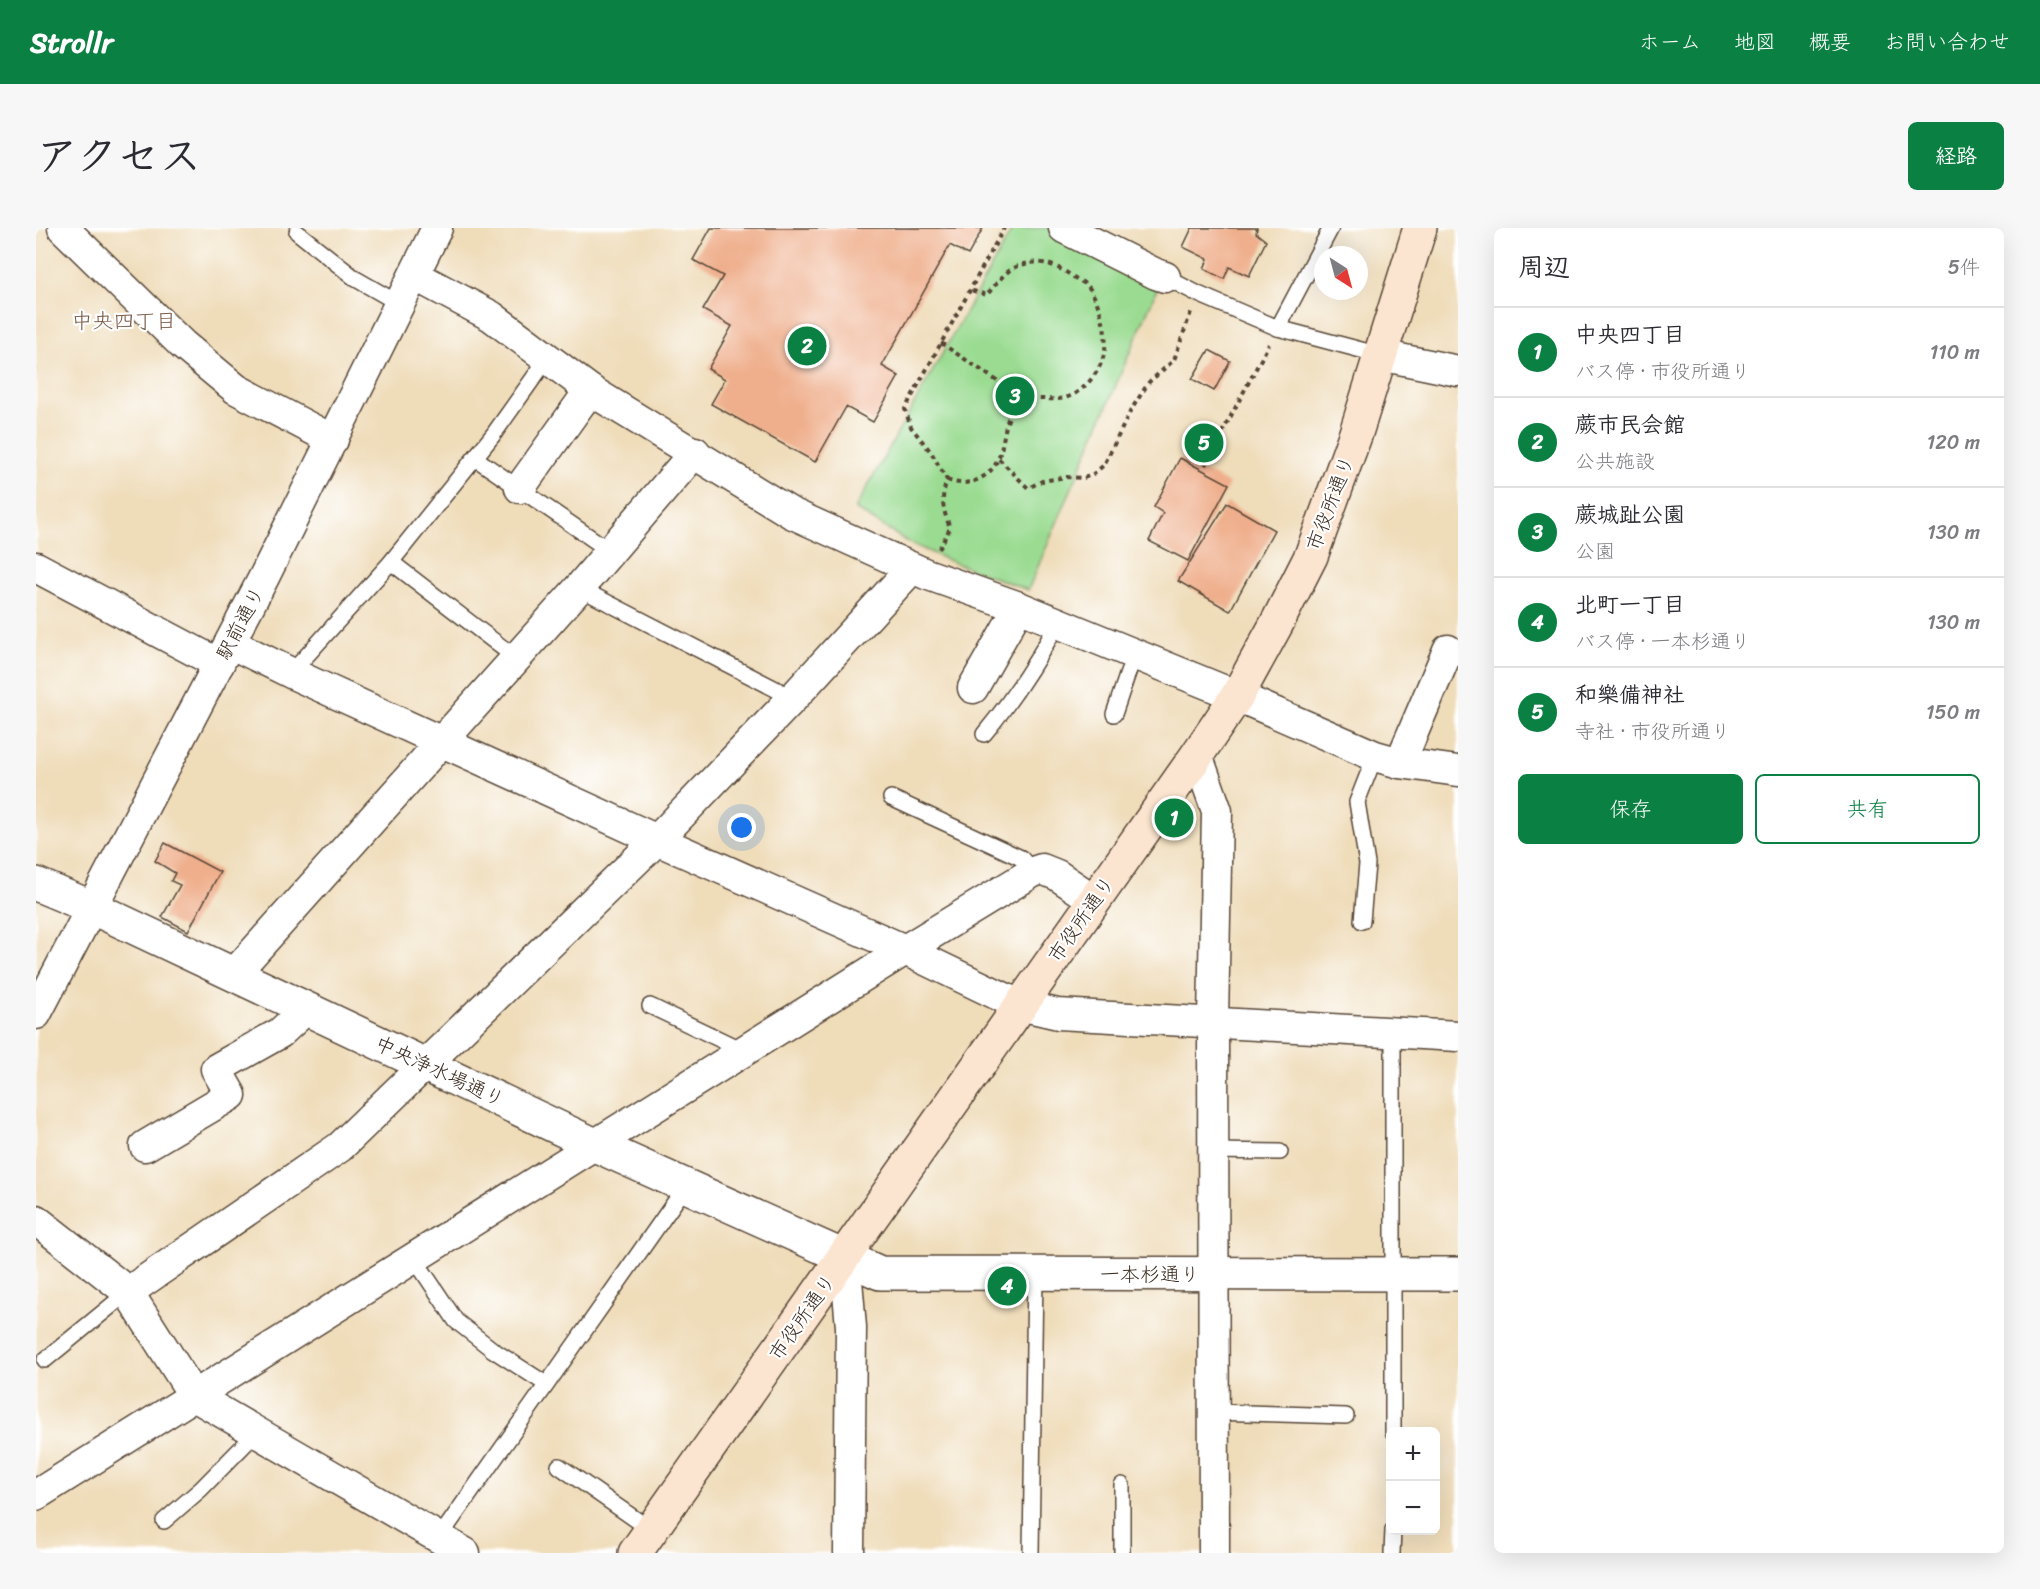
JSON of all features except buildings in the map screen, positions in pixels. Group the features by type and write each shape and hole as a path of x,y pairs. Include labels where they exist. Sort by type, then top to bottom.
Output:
{"main road":[{"name":"市役所通り","path":"643,1542 1237,696 1311,556 1337,489 1420,228"}],"street":[{"name":"駅前通り","path":"36,1014 333,440 398,303 437,228"},
{"path":"1064,228 1155,274 1166,277"},
{"path":"70,230 183,345 236,389 333,440"},
{"path":"414,275 491,316 595,393 791,513 919,571 1019,607 1387,759 1458,771"},
{"path":"1380,355 1458,371"},
{"path":"520,488 595,393"},
{"path":"234,974 579,588 695,453"},
{"path":"36,567 224,653 291,673 657,840 906,950 1019,1005 1058,1014 1458,1036"},
{"path":"128,1292 340,1147 657,840 919,571"},
{"path":"973,688 1019,607"},
{"path":"1387,759 1448,650"},
{"path":"1197,755 1217,811 1213,1022 1214,1553"},
{"path":"36,1495 1034,872 1042,869 1057,875 1094,900"},
{"name":"中央浄水場通り","path":"36,884 91,907 596,1145 844,1257"},
{"path":"146,1146 231,1095 216,1069 280,1033 307,1008"},
{"path":"36,1220 128,1292 195,1396 455,1548"},
{"path":"844,1257 851,1327 849,1553"},
{"name":"一本杉通り","path":"844,1257 880,1273 1458,1274"}],"lane":[{"path":"1278,328 1331,228"},
{"path":"297,232 356,279 398,303"},
{"path":"1166,277 1198,294 1278,328 1380,355"},
{"path":"291,673 391,562 475,458 547,359"},
{"path":"475,458 610,551"},
{"path":"391,562 516,658"},
{"path":"579,588 793,698"},
{"path":"984,734 1034,666 1058,623"},
{"path":"1114,714 1134,655"},
{"path":"1362,921 1367,864 1357,802 1387,759"},
{"path":"891,798 1021,858 1034,872"},
{"path":"650,1006 744,1051"},
{"path":"1393,1427 1394,1032"},
{"path":"1213,1151 1280,1152"},
{"path":"455,1548 546,1384 686,1186"},
{"path":"414,1258 456,1321 493,1350 546,1384"},
{"path":"1031,1553 1035,1274"},
{"path":"45,1360 128,1292"},
{"path":"1213,1412 1346,1416"},
{"path":"164,1521 201,1489 257,1432"},
{"path":"559,1466 643,1542"},
{"path":"1122,1485 1122,1553"},
{"path":"1392,1553 1393,1535"}],"path":[{"path":"1004,228 905,409 911,427 931,452 947,480 956,483 972,482 989,474 999,459 1006,424 1013,407 1024,399"},
{"path":"941,344 1024,399 1060,399 1079,391 1095,375 1103,357 1106,334 1089,287 1060,267 1042,261 1016,267 1001,278 987,295 970,290"},
{"path":"999,459 1028,488 1042,481 1067,477 1084,478 1104,465 1131,410 1149,382 1174,360 1198,294"},
{"path":"1205,465 1278,328"},
{"path":"919,571 950,528 944,512 942,496 947,480"}],"green space":[{"path":"1013,228 1053,228 1160,282 1028,590 950,561 908,542 855,509"}],"place":[{"name":"蕨市民会館","path":"807,346"},
{"name":"蕨城趾公園","path":"1015,396"},
{"name":"和樂備神社","path":"1204,443"},
{"name":"中央四丁目","path":"1174,818"},
{"name":"北町一丁目","path":"1007,1286"}],"district":[{"name":"中央四丁目","path":"124,321"}]}
